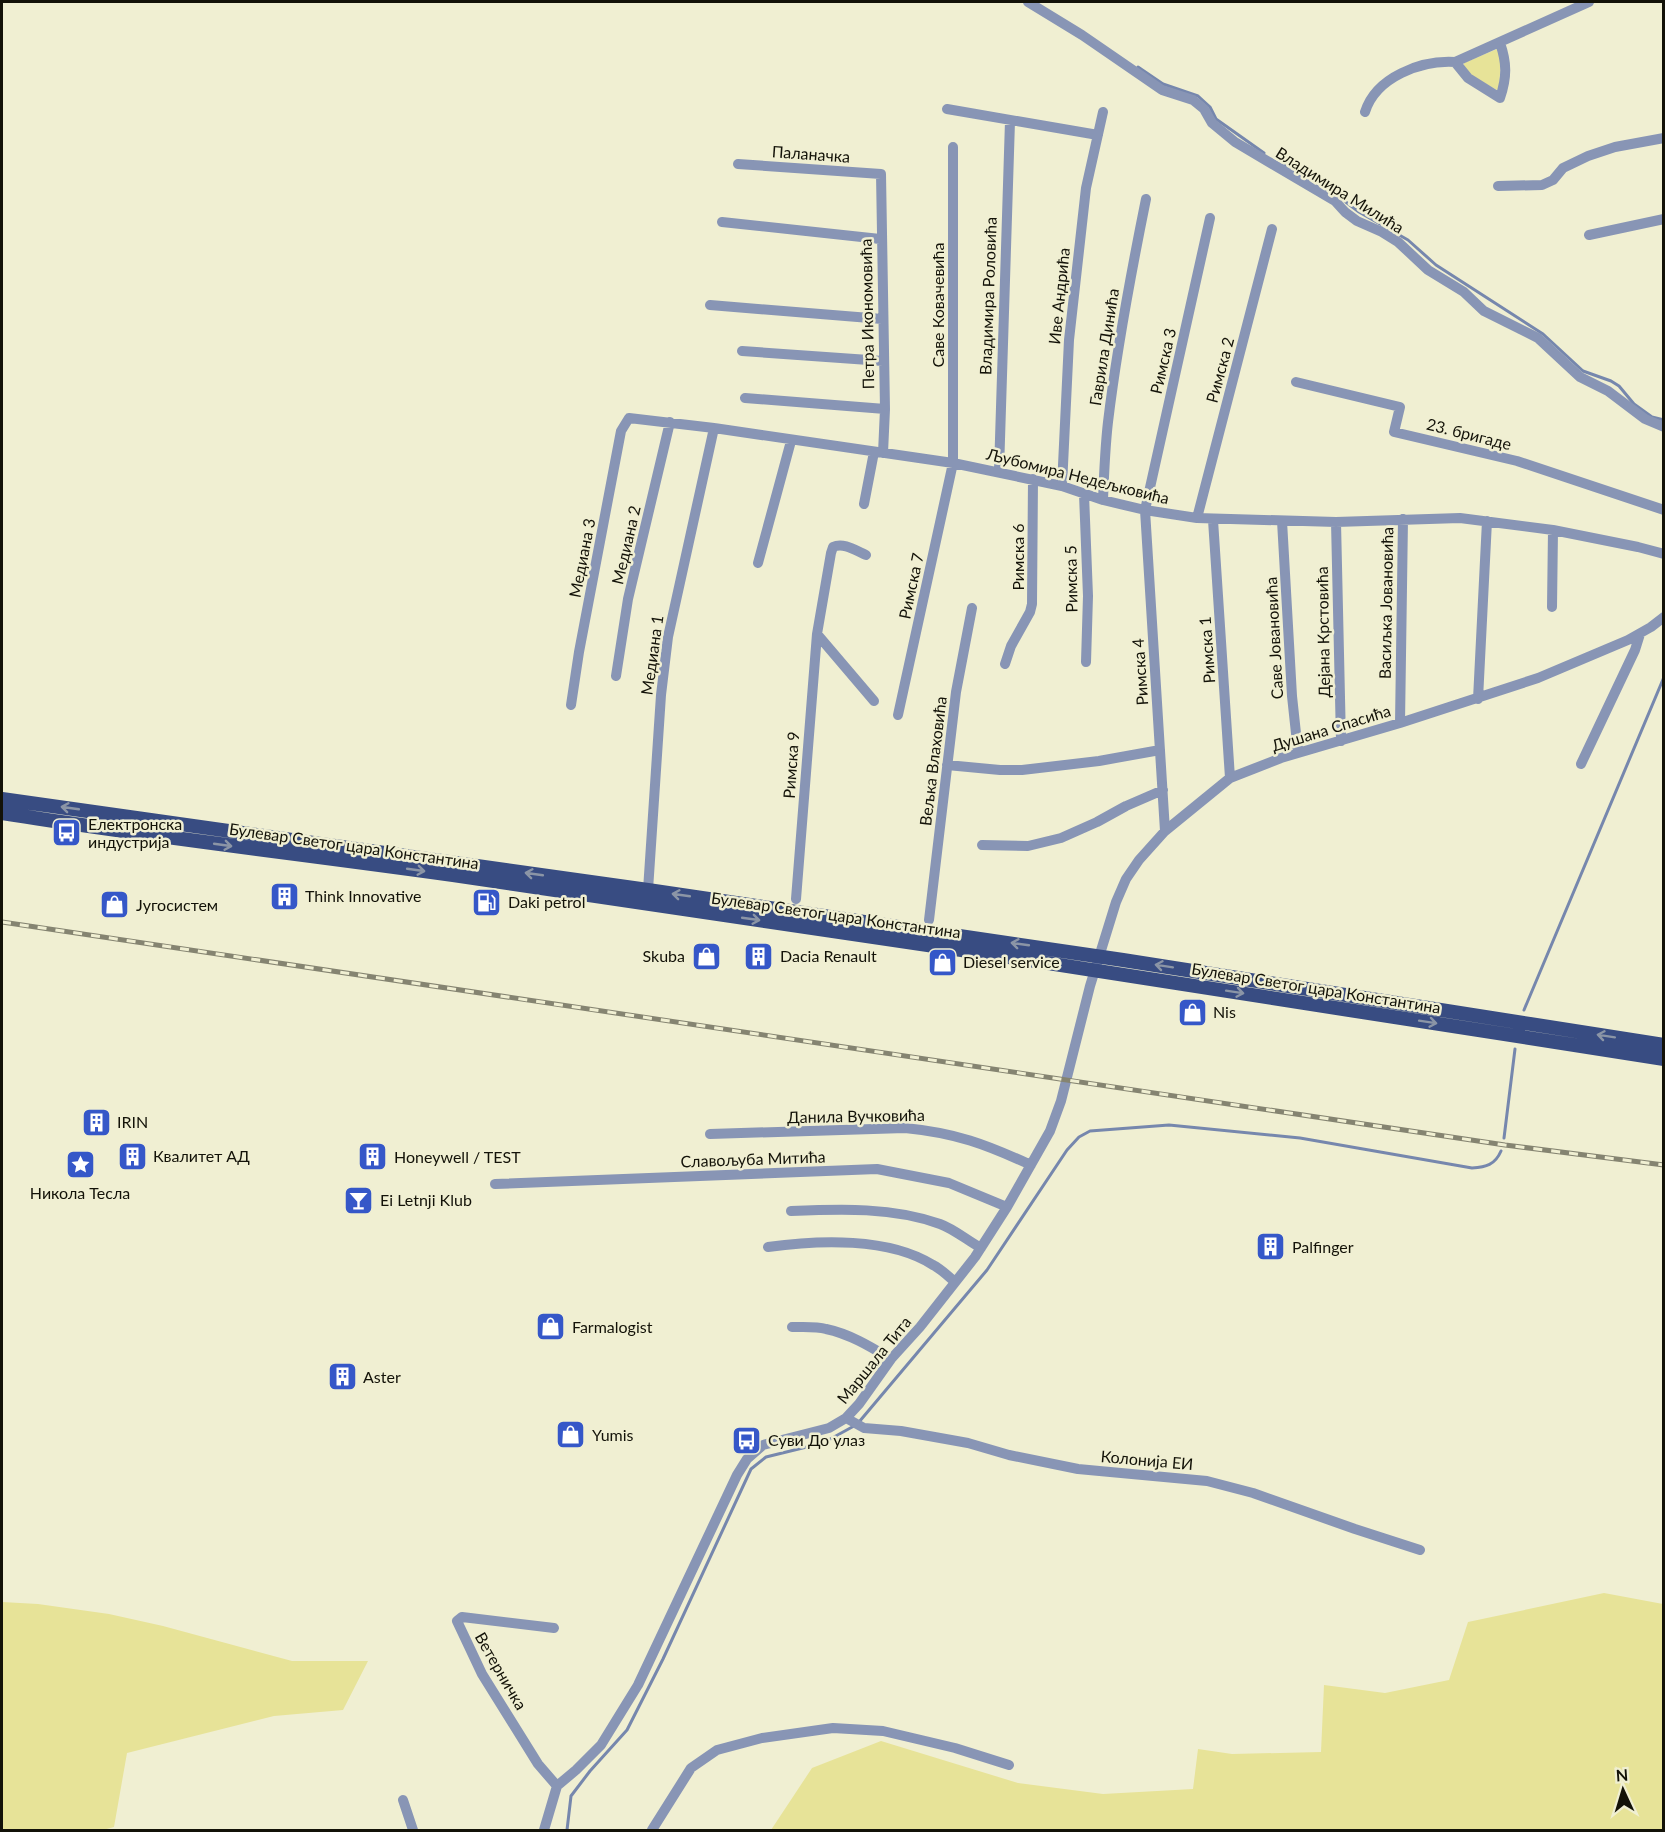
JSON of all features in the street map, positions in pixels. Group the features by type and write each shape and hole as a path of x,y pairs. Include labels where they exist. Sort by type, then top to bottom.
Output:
{"main road":[{"name":"Булевар Светог цара Константина","path":"2,799 1098,956 1664,1045"},
{"name":"Булевар Светог цара Константина","path":"2,813 165,838 460,876 1664,1059"}],"street":[{"name":"Владимира Милића","path":"1028,2 1082,35 1162,90 1193,100 1204,108 1212,123 1234,142 1335,201 1357,221 1398,242 1428,270 1464,292 1484,311 1538,338 1580,377 1608,391 1639,414 1664,427"},
{"path":"1365,112 1374,94 1396,77 1424,66 1455,62 1589,2"},
{"path":"1455,62 1468,78 1500,98 1507,71 1500,43"},
{"path":"947,110 1098,135"},
{"name":"Иве Андрића","path":"1062,486 1069,340 1086,188 1103,112"},
{"name":"Владимира Роловића","path":"999,471 1010,121"},
{"path":"1498,186 1542,185 1553,180 1563,168 1588,156 1615,147 1664,138"},
{"name":"Саве Ковачевића","path":"952,463 953,147"},
{"name":"Паланачка","path":"738,164 881,174"},
{"name":"Петра Икономовића","path":"864,504 879,452 885,409 880,239 881,174"},
{"name":"Гаврила Динића","path":"1103,500 1108,424 1116,362 1146,199"},
{"name":"Римска 3","path":"1145,510 1210,219"},
{"path":"1589,235 1664,219"},
{"path":"722,222 880,239"},
{"name":"Римска 2","path":"1197,518 1272,229"},
{"path":"710,305 882,319"},
{"path":"742,351 883,361"},
{"name":"23. бригаде","path":"1296,382 1400,406 1394,432 1517,461 1664,510"},
{"path":"745,398 885,409"},
{"name":"Љубомира Недељковића","path":"629,418 714,428 999,471 1145,510 1197,518 1336,522 1460,518 1553,530 1664,554"},
{"name":"Медиана 3","path":"571,705 621,431 629,418"},
{"name":"Медиана 2","path":"616,676 628,599 670,422"},
{"name":"Медиана 1","path":"648,890 661,695 668,637 714,428"},
{"path":"758,563 791,441"},
{"name":"Римска 7","path":"898,715 952,463"},
{"name":"Римска 6","path":"1005,664 1011,646 1032,604 1033,479"},
{"name":"Римска 5","path":"1084,494 1088,596 1086,662"},
{"name":"Римска 4","path":"1145,510 1166,831"},
{"name":"Васиљка Јовановића","path":"1400,723 1403,519"},
{"name":"Римска 1","path":"1213,520 1230,778"},
{"name":"Саве Јовановића","path":"1282,521 1292,696 1298,752"},
{"path":"1478,699 1487,521"},
{"name":"Дејана Крстовића","path":"1336,522 1341,741"},
{"path":"1552,607 1553,530"},
{"name":"Римска 9","path":"796,899 817,634 833,547 843,545 866,555"},
{"name":"Вељка Влаховића","path":"929,920 956,692 972,608"},
{"name":"Душана Спасића","path":"1094,971 1116,902 1126,879 1139,860 1166,831 1230,778 1298,752 1478,699 1571,666 1640,634 1664,617"},
{"path":"817,634 874,701"},
{"path":"1581,764 1635,650 1640,634"},
{"path":"947,765 1022,770 1098,761 1160,750"},
{"path":"982,845 1028,846 1061,838 1163,790"},
{"name":"Маршала Тита","path":"544,1830 557,1786 601,1744 638,1685 732,1485 747,1459 754,1452 772,1442 829,1428 850,1420 891,1359 955,1282 1007,1208 1056,1117 1094,971"},
{"name":"Данила Вучковића","path":"710,1134 905,1128 963,1137 1031,1165"},
{"name":"Славољуба Митића","path":"495,1184 877,1169 949,1184 1007,1208"},
{"path":"791,1211 836,1209 890,1212 942,1225 981,1248"},
{"path":"768,1247 839,1242 870,1245 907,1253 933,1265 955,1282"},
{"path":"792,1327 825,1328 863,1342 891,1359"},
{"name":"Колонија ЕИ","path":"850,1420 864,1428 901,1431 968,1443 1009,1455 1078,1469 1207,1481 1253,1492 1420,1550"},
{"name":"Ветерничка","path":"554,1628 462,1617 457,1622 482,1674 538,1764 557,1786"},
{"path":"652,1830 691,1768 717,1749 762,1738 833,1728 883,1731 955,1748 1009,1765"},
{"path":"403,1800 413,1830"},
{"path":"550,1806 551,1830"}],"shaded area":[{"path":"1497,49 1501,59 1499,89 1497,90 1470,75 1463,66 1464,63"},
{"path":"1604,1593 1663,1604 1663,1830 771,1830 812,1768 881,1741 1018,1783 1103,1794 1193,1789 1198,1749 1232,1754 1321,1752 1324,1685 1385,1693 1449,1680 1468,1622"},
{"path":"2,1602 38,1604 109,1614 163,1626 292,1661 368,1661 343,1710 274,1716 127,1753 114,1827 103,1830 2,1830"}],"waterway":[{"path":"1138,67 1163,84 1198,96 1210,107 1216,119 1264,153"},
{"path":"1283,164 1318,181 1359,212 1408,240 1436,265 1543,334 1583,371 1611,381 1619,386 1634,404 1652,417 1664,420"},
{"path":"1524,1010 1664,677"},
{"path":"1504,1138 1515,1049"},
{"path":"859,1422 987,1270 1067,1150 1079,1137 1090,1131 1169,1125 1300,1138 1472,1168 1490,1164 1501,1151"},
{"path":"567,1830 571,1796 627,1730 663,1659 751,1469 766,1457 823,1443 854,1426"}],"railway":[{"path":"2,922 1505,1145 1664,1165"}],"place":[{"name":"Електронска индустрија","path":"67,833"},
{"name":"Think Innovative","path":"284,896"},
{"name":"Daki petrol","path":"487,902"},
{"name":"Југосистем","path":"115,905"},
{"name":"Skuba","path":"706,956"},
{"name":"Dacia Renault","path":"759,956"},
{"name":"Diesel service","path":"942,962"},
{"name":"Nis","path":"1192,1012"},
{"name":"IRIN","path":"96,1122"},
{"name":"Квалитет АД","path":"132,1156"},
{"name":"Honeywell / TEST","path":"373,1157"},
{"name":"Никола Тесла","path":"80,1165"},
{"name":"Ei Letnji Klub","path":"359,1200"},
{"name":"Palfinger","path":"1271,1247"},
{"name":"Farmalogist","path":"551,1327"},
{"name":"Aster","path":"342,1377"},
{"name":"Yumis","path":"571,1435"},
{"name":"Суви До улаз","path":"747,1440"}]}
